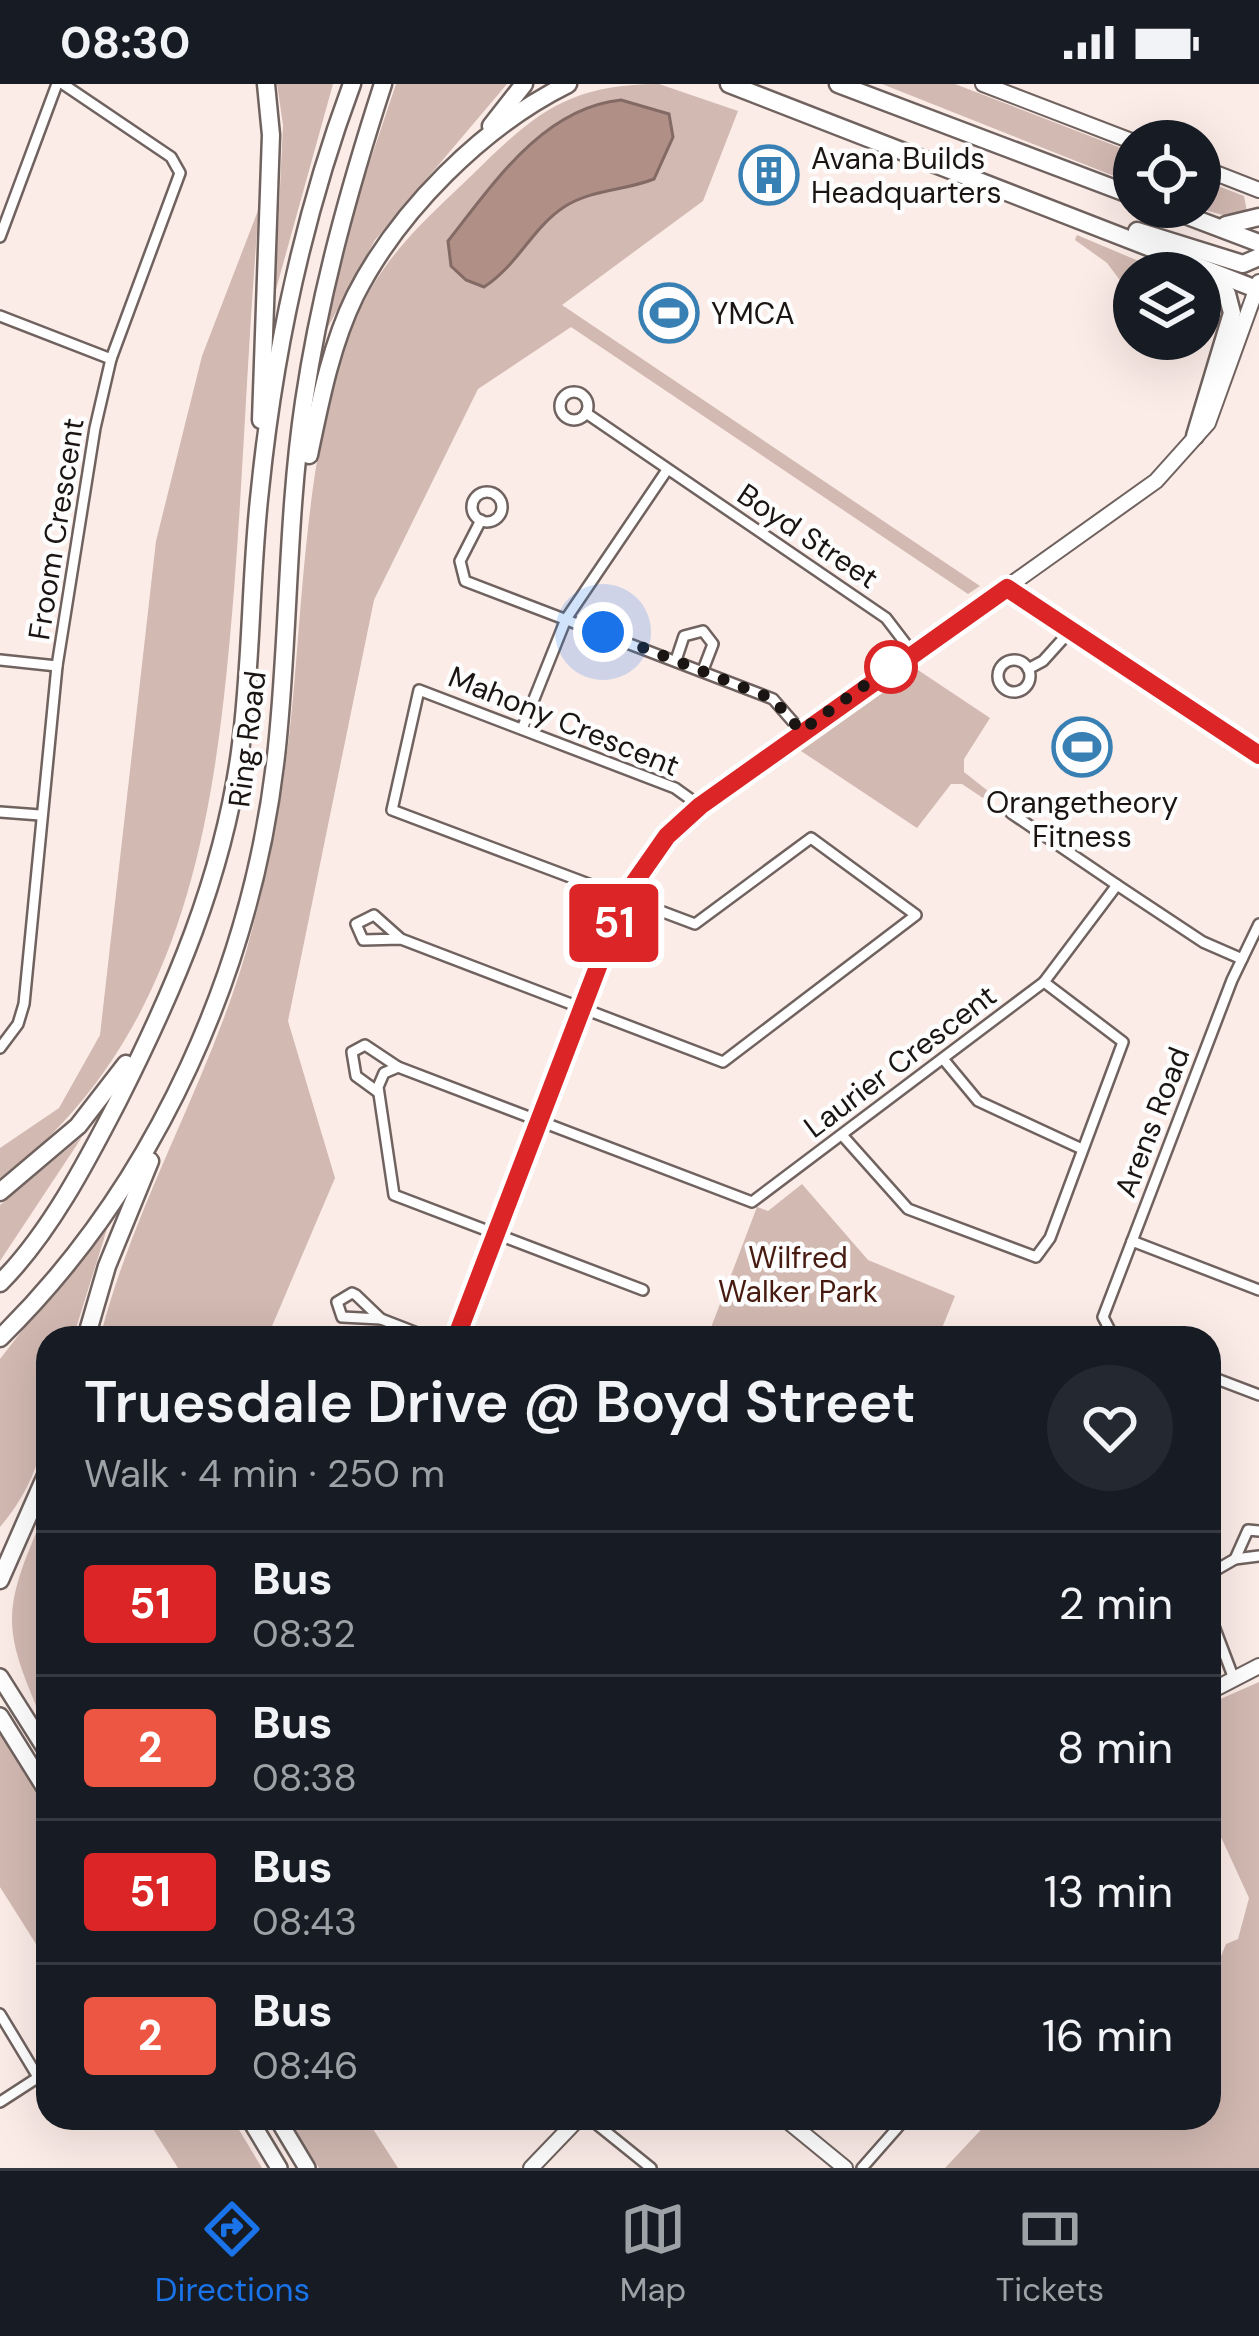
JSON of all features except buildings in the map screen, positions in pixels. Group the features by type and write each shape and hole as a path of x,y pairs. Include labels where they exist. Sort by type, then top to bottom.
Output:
{"highway":[{"path":"260,487 271,156 266,84"},
{"name":"Ring Road","path":"0,1283 17,1266 96,1144 181,977 212,877 240,754 260,487 304,239 352,84"},
{"name":"Ring Road","path":"0,1338 55,1285 121,1195 194,1054 255,884 277,750 303,407 324,285 383,84"},
{"path":"294,526 317,415 354,298 410,215 468,155 524,84"},
{"path":"468,155 535,100 568,84"},
{"path":"729,84 1258,287"},
{"path":"838,84 1113,188"},
{"path":"999,189 1243,263 1259,257"},
{"path":"1221,224 1243,225 1259,217"},
{"path":"1220,228 1259,243"},
{"path":"1116,234 1154,252"},
{"path":"1221,286 1232,314 1221,350"},
{"path":"1195,436 1218,360"},
{"path":"0,1192 78,1126 118,1078 181,977"},
{"path":"90,1326 115,1245 194,1054"},
{"path":"0,1580 36,1499"},
{"path":"0,1546 30,1513"}],"main road":[{"path":"0,1677 36,1734"},
{"path":"0,1716 36,1774"},
{"path":"255,2130 279,2168"},
{"path":"284,2130 307,2168"}],"street":[{"path":"0,237 60,84"},
{"name":"Froom Crescent","path":"0,1048 18,1024 24,1004 57,666 111,359 180,166 60,84"},
{"path":"982,84 1113,134"},
{"path":"1221,175 1259,190"},
{"path":"461,1326 625,896 667,836 801,731 1156,481 1208,423 1258,287"},
{"path":"0,316 111,359"},
{"name":"Boyd Street","path":"586,413 886,618 913,652"},
{"path":"522,729 566,619 667,470"},
{"path":"481,520 460,561 465,581 773,699 801,731"},
{"path":"1007,588 1259,755"},
{"path":"1028,669 1071,630"},
{"path":"676,660 684,637 704,631 713,644 703,670"},
{"path":"0,660 57,666"},
{"name":"Mahony Crescent","path":"625,896 392,810 419,690 675,788 700,806"},
{"path":"0,812 40,815"},
{"path":"1011,813 1203,942 1242,958"},
{"path":"400,939 363,940 356,924 374,915 400,939 723,1062 916,915 811,838 695,924 625,896"},
{"name":"Laurier Crescent","path":"538,1121 752,1202 1044,982 1117,885"},
{"name":"Arens Road","path":"1108,1326 1103,1317 1259,924"},
{"path":"842,1135 908,1209 1036,1257 1050,1238 1124,1042 1044,982"},
{"path":"379,1092 356,1076 351,1064 357,1046 365,1045 398,1066 538,1121"},
{"path":"944,1060 979,1101 1082,1150"},
{"path":"398,1066 384,1073 379,1092 394,1196 644,1290"},
{"path":"1132,1241 1259,1290"},
{"path":"381,1319 356,1295 343,1295 338,1302 346,1319 381,1319 399,1326"},
{"path":"1221,1381 1259,1395"},
{"path":"1235,1559 1248,1530 1259,1531"},
{"path":"1221,1567 1235,1559 1259,1556"},
{"path":"1221,1645 1234,1679"},
{"path":"1221,1686 1259,1666"},
{"path":"0,2014 36,2064"},
{"path":"0,2102 36,2079"},
{"path":"531,2168 567,2130"},
{"path":"604,2130 652,2168"},
{"path":"799,2130 845,2168"},
{"path":"862,2168 895,2130"}],"green space":[{"path":"277,84 333,84 275,293 283,125"},
{"path":"396,84 507,84 375,240 322,338 352,215"},
{"path":"659,84 738,111 703,201 562,305 980,586 968,594 571,327 478,389 374,600 288,1021 335,1178 272,1326 103,1326 133,1235 218,1034 257,909 286,761 321,438 336,374 357,316 404,242 534,119 576,97 627,85"},
{"path":"882,84 955,84 1113,145 1113,176"},
{"path":"1221,187 1244,196 1247,212 1238,219 1221,214"},
{"path":"259,208 227,673 202,836 181,914 152,988 114,1057 64,1122 0,1180 0,1148 59,1108 100,1035 156,541 202,356"},
{"path":"1077,235 1117,252 1113,252 1113,271 1107,263 1075,240"},
{"path":"912,666 990,718 964,759 964,772 993,795 989,802 962,784 951,784 917,828 798,749"},
{"path":"82,1137 0,1261 0,1205"},
{"name":"Wilfred Walker Park","path":"802,1184 868,1260 955,1296 943,1326 712,1326 757,1207 768,1211"},
{"path":"111,1216 77,1326 36,1326 36,1465 0,1527 0,1359"},
{"path":"36,1535 36,1704 14,1642 14,1597"},
{"path":"1259,1682 1259,2168 945,2168 981,2130 1221,2130 1221,1956 1226,1944 1238,1939 1249,1898 1221,1837 1221,1699"},
{"path":"0,1728 36,1789 36,1944 0,1887"},
{"path":"154,2130 239,2130 262,2168 178,2168"},
{"path":"295,2130 374,2130 398,2168 319,2168"}],"shaded area":[{"path":"621,100 669,114 673,137 654,179 564,207 484,287 466,280 451,266 448,241 522,152 567,117"}],"bus line":[{"name":"51","path":"461,1326 625,896 644,864 700,806 900,660 1007,588 1259,755"}],"place":[{"name":"Avana Builds Headquarters","path":"769,175"},
{"name":"YMCA","path":"669,313"},
{"name":"Orangetheory Fitness","path":"1082,747"}],"route":[{"path":"603,632 773,699 801,731 900,660 891,667"}]}
